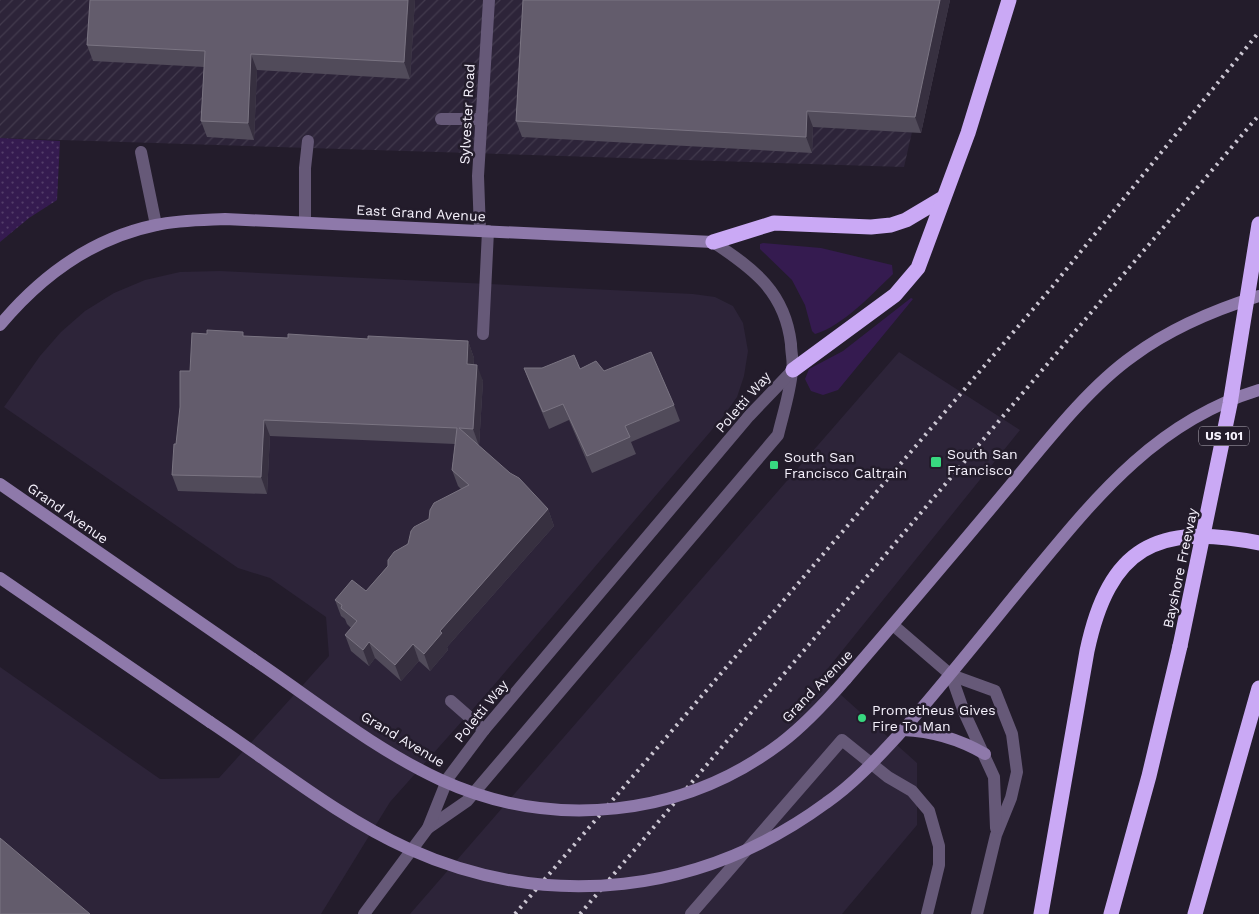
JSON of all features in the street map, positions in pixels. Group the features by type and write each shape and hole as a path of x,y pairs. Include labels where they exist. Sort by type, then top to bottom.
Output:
{"highway":[{"path":"793,370 895,295 918,268 942,198 968,134 1009,0"},
{"path":"713,242 774,223 871,227 891,224 906,220 942,198"},
{"name":"Bayshore Freeway","path":"1111,914 1149,776 1180,646 1230,404 1259,224"},
{"path":"1041,914 1087,651 1094,620 1104,594 1119,570 1140,552 1162,541 1187,536 1213,536 1259,544"},
{"path":"1196,914 1259,688"}],"main road":[{"name":"East Grand Avenue","path":"0,324 32,290 56,270 84,253 116,238 156,225 225,219 713,242"},
{"name":"Grand Avenue","path":"0,484 381,747 441,780 502,802 560,811 628,808 675,798 704,788 730,775 782,742 805,723 846,679 1039,452 1106,378 1131,357 1161,337 1224,306 1259,296"},
{"path":"0,578 340,810 409,848 483,875 556,886 600,886 652,880 697,870 733,858 774,837 828,802 856,778 903,730 951,675 1080,516 1129,466 1160,439 1193,416 1233,398 1259,390"},
{"path":"903,730 947,736 965,742 985,754"}],"street":[{"name":"Sylvester Road","path":"482,334 484,231 478,176 488,0"},
{"path":"441,119 481,119"},
{"path":"306,222 305,168 308,141"},
{"path":"141,152 156,225"},
{"path":"713,242 748,265 769,287 784,313 788,326 793,370"},
{"name":"Poletti Way","path":"364,914 428,828 448,778 484,730 749,416 793,370"},
{"name":"Poletti Way","path":"428,828 466,801 778,435 793,370"},
{"path":"893,625 951,675 995,692 1012,734 1017,772 1011,798 996,835 977,914"},
{"path":"951,675 964,712 994,777 996,835"},
{"path":"451,701 484,730"},
{"path":"695,913 842,740 888,777 912,791 928,811 940,846 939,865 927,914"}],"shaded area":[{"path":"0,0 942,0 904,167 0,138"},
{"path":"0,138 60,141 57,200 29,218 0,242"},
{"path":"760,244 821,248 892,265 893,274 846,317 826,330 815,334 812,331 805,305 792,280 760,249"},
{"path":"220,271 693,294 715,297 733,306 743,323 748,351 744,376 737,397 722,418 488,692 390,802 321,914 0,914 0,667 160,779 219,778 329,656 326,617 270,578 238,568 4,407 40,356 61,332 85,311 114,293 145,280 180,272"},
{"path":"911,298 913,299 838,390 823,395 811,391 805,379 809,369 843,351"},
{"path":"899,352 1020,430 821,677 917,763 917,825 842,914 410,914"}],"building":[{"path":"90,0 408,0 404,62 251,54 248,123 201,121 205,51 87,45"},
{"path":"523,0 940,0 915,117 807,111 806,137 516,121"},
{"path":"207,330 243,332 243,336 288,338 288,334 368,339 368,336 468,341 467,364 477,365 473,429 459,428 510,473 519,478 548,509 440,631 442,633 424,654 413,644 395,665 369,642 363,650 345,635 357,621 341,608 342,605 335,600 352,580 366,591 388,566 388,560 394,552 408,544 414,527 429,519 430,510 434,503 469,485 452,470 457,428 264,420 261,477 172,475 174,444 176,444 180,407 180,371 190,371 192,333 207,334"},
{"path":"651,352 674,405 625,426 630,437 587,456 563,404 543,412 524,368 542,368 574,355 580,369 596,361 604,371"},
{"path":"0,838 90,914 0,914"}],"railway":[{"path":"515,914 1052,287 1259,32"},
{"path":"580,914 1259,115"}],"place":[{"name":"South San Francisco","path":"936,462"},
{"name":"South San Francisco Caltrain","path":"774,465"},
{"name":"Prometheus Gives Fire To Man","path":"862,718"}]}
